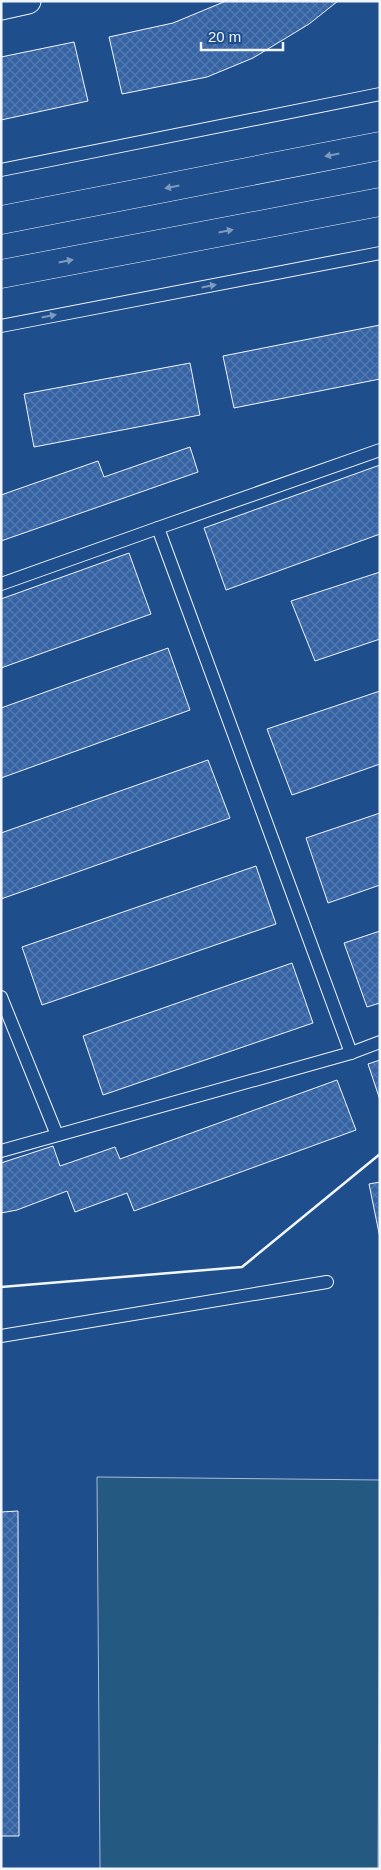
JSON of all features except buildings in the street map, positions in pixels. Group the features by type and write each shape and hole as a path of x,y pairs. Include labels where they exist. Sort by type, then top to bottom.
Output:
{"main road":[{"path":"1,220 380,146"},
{"path":"1,274 380,202"}],"street":[{"path":"1,7 28,1"}],"lane":[{"path":"1,170 380,94"},
{"path":"1,326 380,254"},
{"path":"1,584 380,450"},
{"path":"158,528 351,1053"},
{"path":"1,997 57,1135"},
{"path":"1,1151 351,1053 380,1042"},
{"path":"1,1336 327,1282"}],"shaded area":[{"path":"97,1477 380,1480 378,1869 100,1869"}],"wall":[{"path":"1,1287 242,1267 380,1154"}]}
